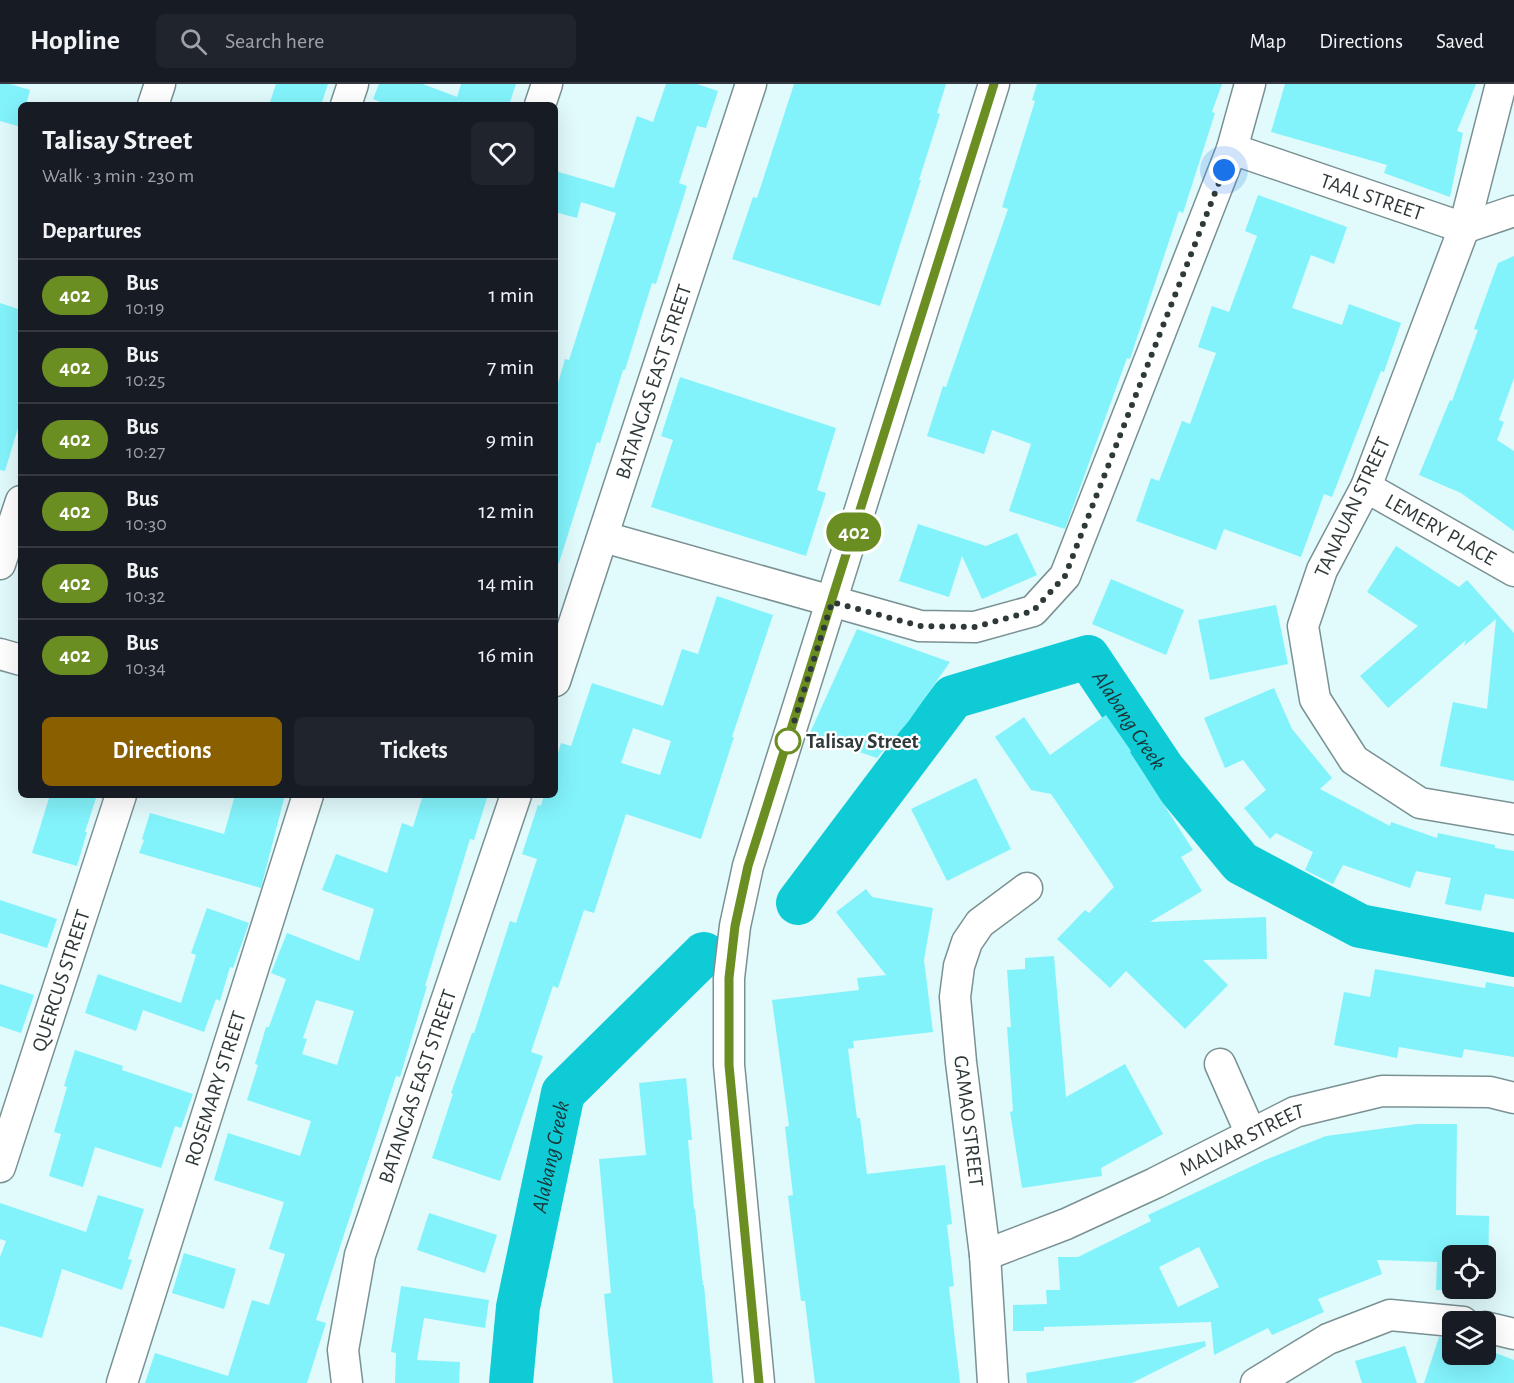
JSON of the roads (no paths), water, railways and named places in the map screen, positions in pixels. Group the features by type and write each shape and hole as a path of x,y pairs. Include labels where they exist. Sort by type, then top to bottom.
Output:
{"street":[{"path":"154,102 160,84"},
{"path":"347,102 353,84"},
{"path":"541,102 547,84"},
{"name":"BATANGAS EAST STREET","path":"558,672 751,84"},
{"path":"759,1383 729,1065 729,978 735,926 748,866 994,84"},
{"path":"604,537 920,626 975,627 1033,611 1065,576 1232,149 1250,84"},
{"name":"TANAUAN STREET","path":"1501,84 1464,228 1366,487 1322,570 1304,626 1315,699 1354,760 1420,802 1514,819"},
{"name":"TAAL STREET","path":"1232,149 1464,228"},
{"path":"1464,228 1514,212"},
{"name":"LEMERY PLACE","path":"1366,487 1514,572"},
{"path":"0,564 18,510"},
{"path":"0,654 18,659"},
{"name":"QUERCUS STREET","path":"0,1167 120,798"},
{"name":"ROSEMARY STREET","path":"122,1383 307,798"},
{"name":"BATANGAS EAST STREET","path":"347,1383 344,1350 360,1255 515,798"},
{"name":"GAMAO STREET","path":"993,1383 985,1255 955,997 959,966 967,942 980,923 1027,888"},
{"path":"1220,1064 1251,1134"},
{"name":"MALVAR STREET","path":"985,1255 1066,1224 1155,1183 1295,1112 1382,1091 1490,1092 1514,1098"},
{"path":"1256,1383 1328,1339 1390,1315 1442,1320"},
{"path":"1496,1330 1514,1334"}],"waterway":[{"name":"Alabang Creek","path":"798,903 953,697 1088,657 1163,769 1241,863 1360,926 1514,955"},
{"name":"Alabang Creek","path":"511,1383 518,1307 563,1093 704,954"}],"place":[{"name":"Talisay Street","path":"788,741"}]}
